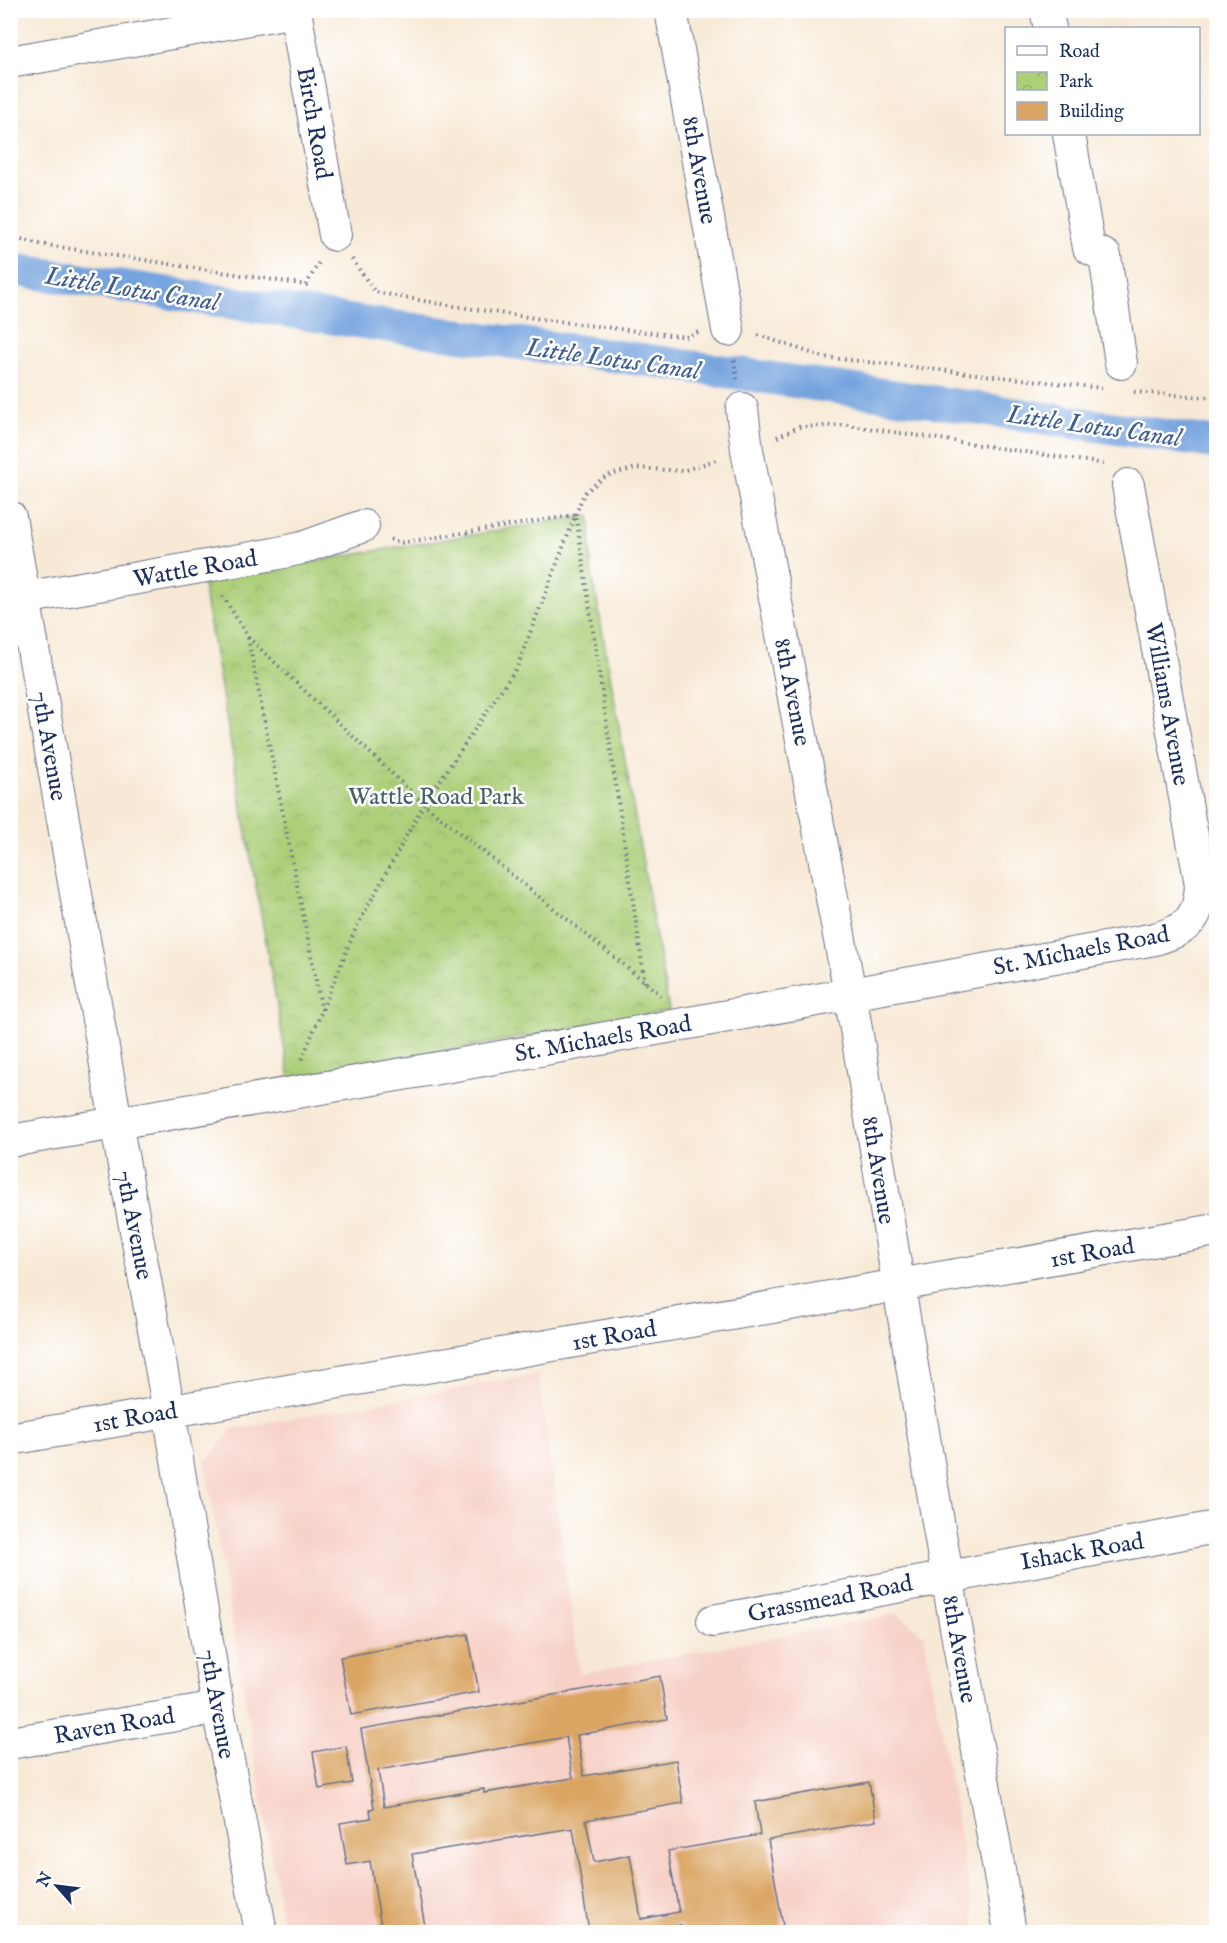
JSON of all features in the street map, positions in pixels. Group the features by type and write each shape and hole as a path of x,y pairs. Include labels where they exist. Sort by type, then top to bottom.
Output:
{"street":[{"name":"8th Avenue","path":"671,10 728,330"},
{"path":"1046,10 1050,27"},
{"path":"10,62 295,11"},
{"name":"Birch Road","path":"295,11 335,235"},
{"path":"1069,135 1089,248 1105,256 1120,381"},
{"name":"8th Avenue","path":"742,409 747,450 850,993 947,1576 1010,1932"},
{"name":"Williams Avenue","path":"1128,485 1201,885 1200,904 1191,921"},
{"name":"7th Avenue","path":"10,517 116,1122 170,1411 218,1708 261,1932"},
{"name":"Wattle Road","path":"24,598 302,548 363,526"},
{"name":"St. Michaels Road","path":"10,1141 1155,939 1178,932 1191,921"},
{"name":"1st Road","path":"10,1439 1216,1230"},
{"name":"Ishack Road","path":"947,1576 1216,1527"},
{"name":"Grassmead Road","path":"713,1621 947,1576"},
{"name":"Raven Road","path":"10,1743 218,1708"}],"path":[{"path":"10,237 40,244 306,285 335,235 375,292 454,307 687,337 705,330 744,330 824,357 1120,381 1197,399 1216,398"},
{"path":"728,330 742,409"},
{"path":"288,1093 356,928 424,804 517,667 584,493 606,476 636,468 682,471 747,450 799,427 847,425 1103,462 1128,485"},
{"path":"363,526 400,543 576,514"},
{"path":"576,514 645,983"},
{"path":"206,567 248,637 424,804 695,1021"},
{"path":"248,637 322,1011"}],"shaded area":[{"path":"538,1374 580,1674 897,1614 924,1635 977,1932 284,1932 205,1463 232,1429"}],"green space":[{"name":"Wattle Road Park","path":"590,515 591,567 669,1011 290,1079 202,580"}],"building":[{"path":"468,1634 479,1692 351,1715 340,1657"},
{"path":"660,1676 667,1719 577,1735 584,1776 676,1760 683,1803 586,1820 594,1862 630,1855 641,1919 679,1912 668,1851 760,1835 755,1802 869,1782 876,1821 768,1840 784,1932 682,1932 681,1925 643,1932 589,1932 573,1828 412,1854 426,1932 382,1932 370,1861 347,1865 340,1823 371,1818 370,1809 374,1808 361,1729","holes":["566,1737 573,1778 484,1793 484,1789 384,1807 378,1770"]},
{"path":"346,1746 352,1783 319,1789 313,1752"}],"waterway":[{"name":"Little Lotus Canal","path":"10,269 352,321 660,362 1216,443"}]}
